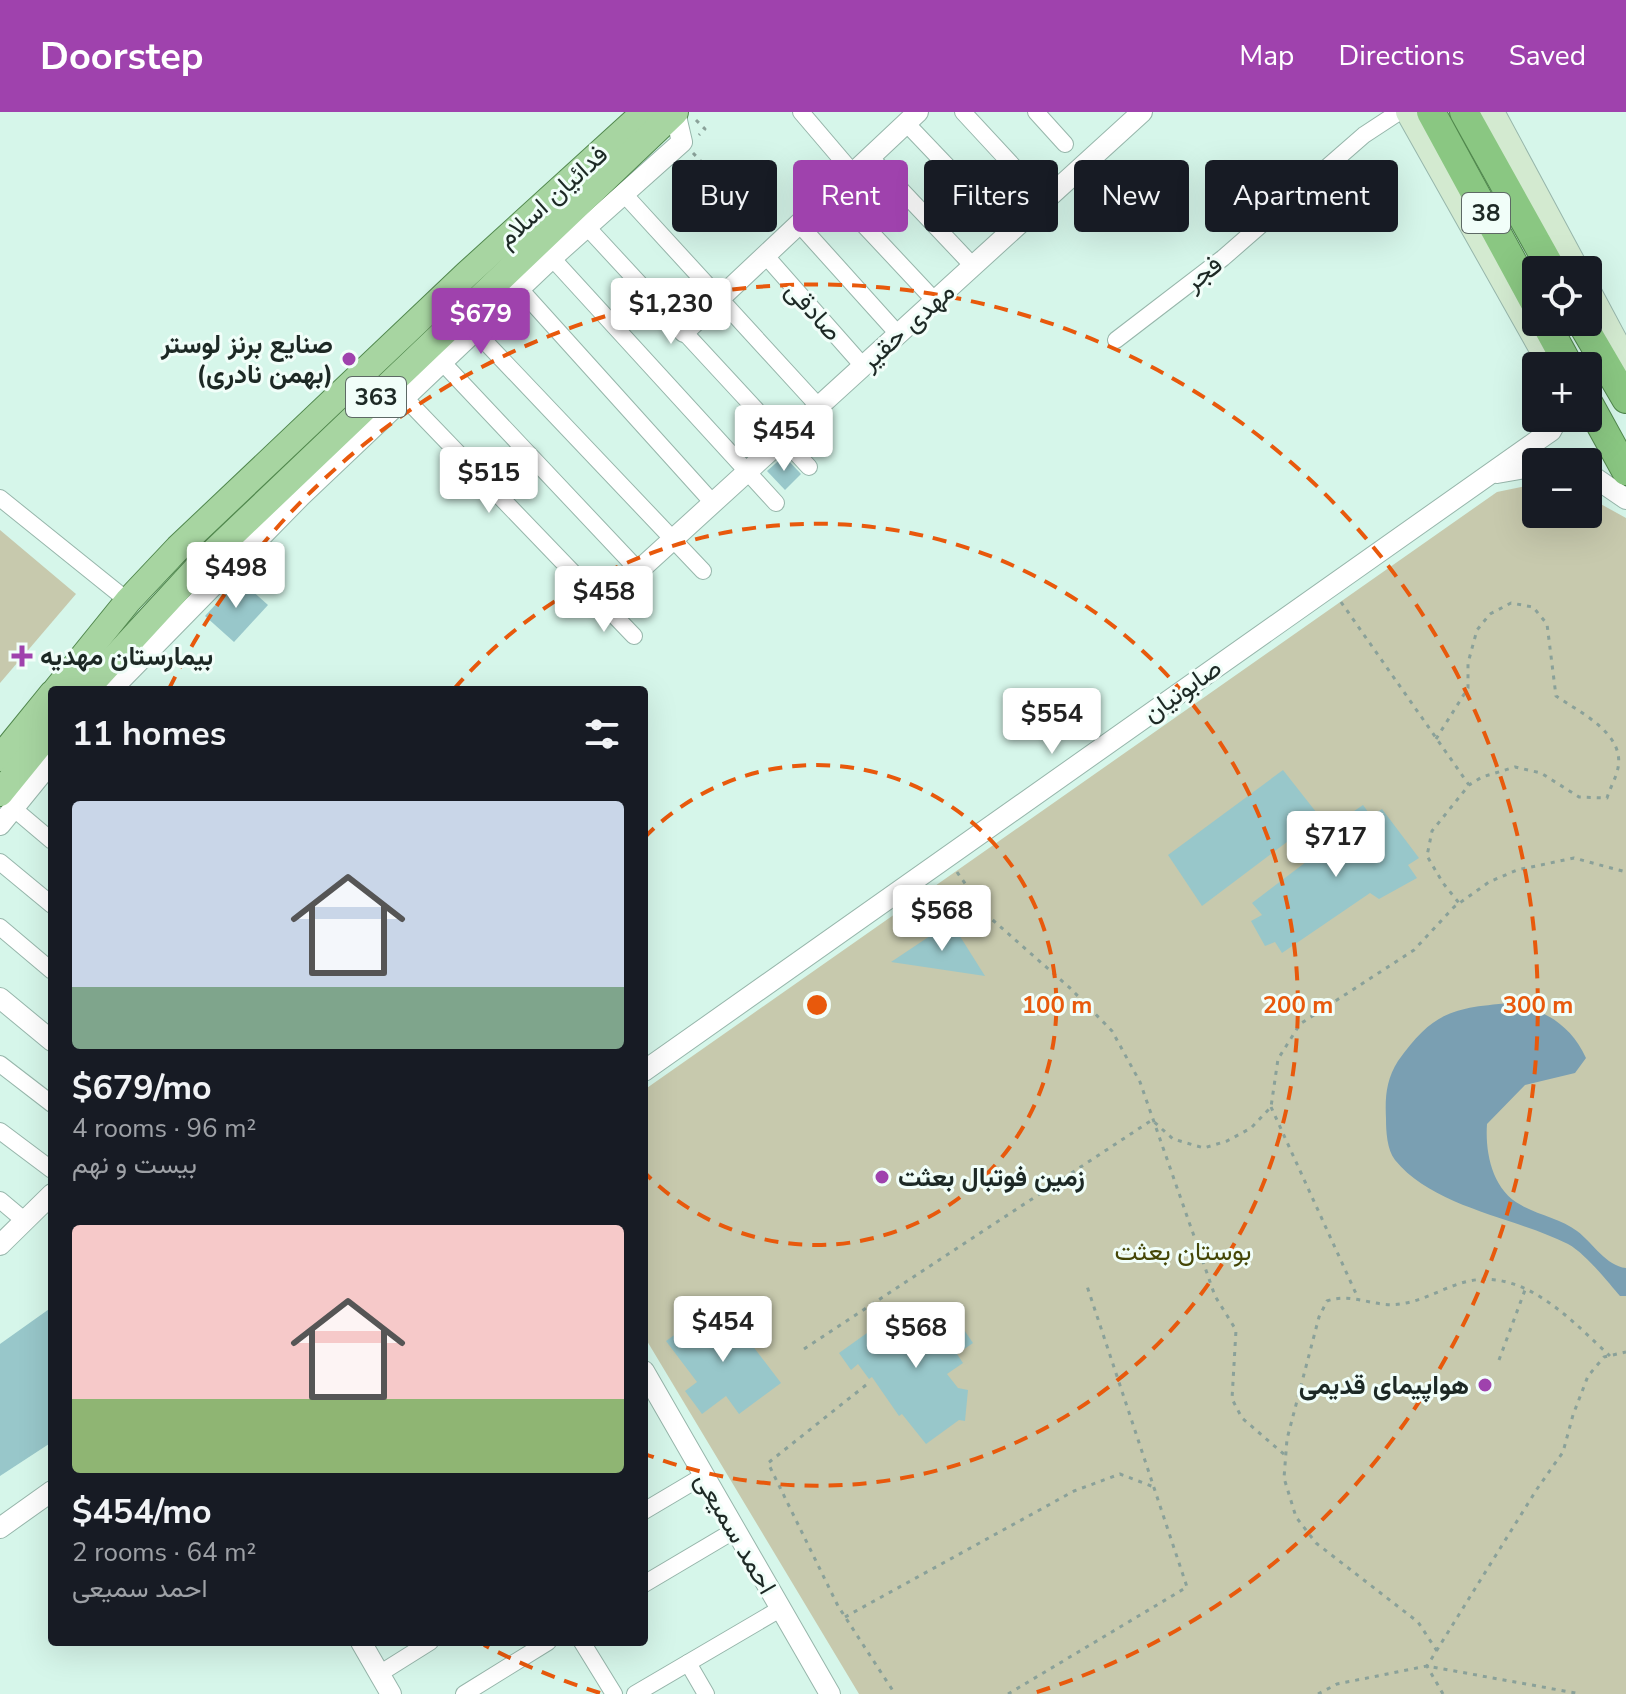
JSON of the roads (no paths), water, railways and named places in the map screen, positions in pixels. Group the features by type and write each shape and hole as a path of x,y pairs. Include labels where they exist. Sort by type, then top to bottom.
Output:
{"highway":[{"name":"38","path":"1464,112 1544,256"},
{"name":"38","path":"1433,116 1522,279"},
{"path":"1598,336 1626,399"},
{"path":"1602,427 1622,463"}],"main road":[{"name":"فدائیان اسلام","path":"59,686 128,601 178,548 467,274 645,112"},
{"name":"363","path":"89,686 208,574 675,112"},
{"path":"1408,112 1543,352"},
{"path":"1492,112 1569,256"},
{"path":"467,274 491,260 608,163 642,144"},
{"path":"1602,332 1626,361"},
{"path":"1596,432 1622,463"},
{"name":"فدائیان اسلام","path":"0,758 48,699"},
{"path":"7,801 48,735"}],"street":[{"path":"114,686 208,574 301,496 552,258 690,138 675,112"},
{"path":"801,112 842,160"},
{"path":"963,112 1007,160"},
{"path":"1036,112 1065,144"},
{"name":"مهدی حقیر","path":"1058,188 1142,112"},
{"name":"فجر","path":"1116,340 1223,258 1364,135 1399,112"},
{"path":"867,160 912,118 948,160"},
{"path":"870,157 973,266"},
{"path":"624,194 819,407"},
{"path":"587,227 809,467"},
{"path":"684,332 793,230"},
{"path":"806,232 898,334"},
{"path":"870,232 935,301"},
{"name":"مهدی حقیر","path":"602,604 1010,232"},
{"name":"صادقی","path":"772,249 863,366"},
{"path":"552,258 776,503"},
{"path":"520,289 713,503"},
{"path":"1602,322 1626,331"},
{"path":"475,331 703,571"},
{"path":"442,362 639,571"},
{"path":"405,398 634,636"},
{"name":"صابونیان","path":"648,1068 1550,432"},
{"path":"1485,476 1522,469"},
{"path":"1602,483 1626,499"},
{"path":"0,498 128,601"},
{"path":"0,825 7,801 48,765"},
{"path":"7,801 48,837"},
{"path":"0,862 48,902"},
{"path":"0,927 48,968"},
{"path":"0,998 48,1038"},
{"path":"0,1064 48,1101"},
{"path":"0,1131 48,1167"},
{"path":"0,1245 48,1198"},
{"path":"0,1200 25,1221"},
{"name":"احمد سمیعی","path":"648,1378 830,1694"},
{"path":"648,1509 703,1476"},
{"path":"0,1528 48,1494"},
{"path":"648,1582 735,1530"},
{"path":"635,1694 780,1609"},
{"path":"363,1646 391,1694"},
{"path":"379,1674 424,1646"},
{"path":"464,1694 542,1646"},
{"path":"584,1646 614,1694"},
{"path":"688,1663 706,1694"}],"water":[{"path":"1510,1003 1534,1009 1555,1020 1573,1036 1586,1058 1575,1073 1525,1085 1487,1124 1487,1146 1492,1169 1511,1198 1571,1227 1606,1259 1626,1268 1626,1296 1620,1296 1575,1248 1431,1190 1411,1176 1390,1151 1386,1129 1387,1089 1394,1068 1410,1045 1445,1016 1473,1007"}],"place":[{"name":"صنایع برنز لوستر (بهمن نادری)","path":"349,359"},
{"name":"بیمارستان مهدیه","path":"22,656"},
{"name":"زمین فوتبال بعثت","path":"882,1177"},
{"name":"هواپیمای قدیمی","path":"1485,1385"}],"park label":[{"name":"بوستان بعثت","path":"1183,1251"}]}
